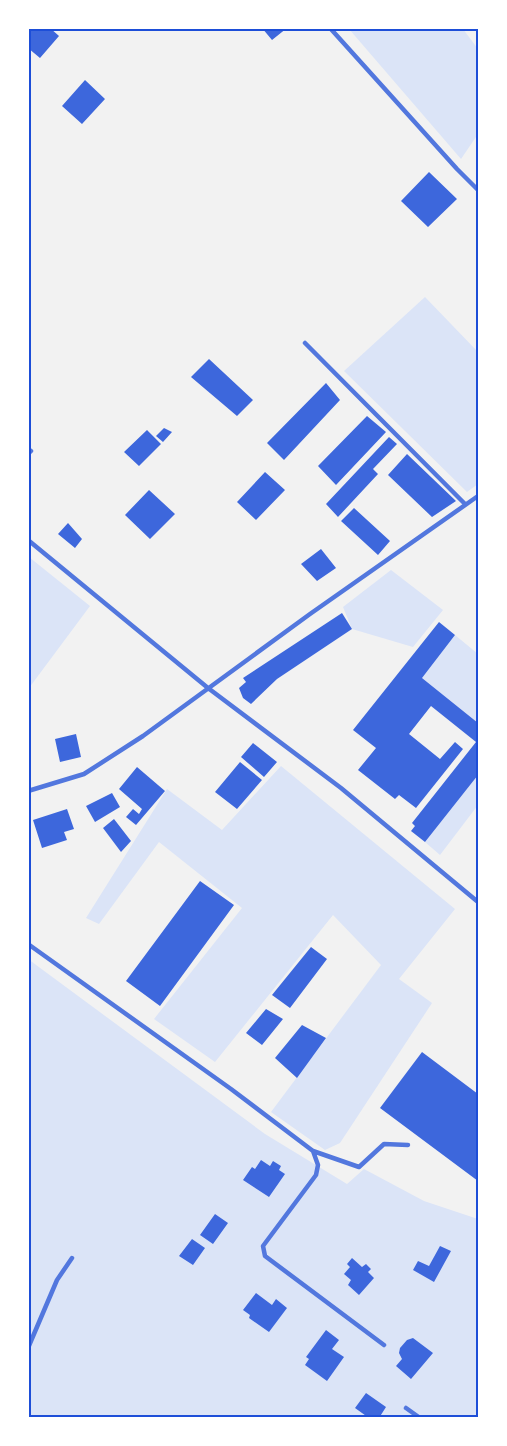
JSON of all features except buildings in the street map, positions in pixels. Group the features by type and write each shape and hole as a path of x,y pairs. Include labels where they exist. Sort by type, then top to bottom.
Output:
{"street":[{"path":"330,28 478,190"},
{"path":"305,343 465,504"},
{"path":"28,791 84,774 143,736 478,496"},
{"path":"28,540 208,688 341,788 478,902"},
{"path":"28,944 314,1151 359,1167 384,1144 408,1145"},
{"path":"314,1151 318,1165 316,1175 263,1246 266,1256 384,1345"},
{"path":"28,1348 57,1280 72,1258"},
{"path":"406,1408 420,1418"}],"shaded area":[{"path":"349,29 463,29 478,49 478,134 461,159"},
{"path":"425,297 478,352 478,484 467,492 344,371"},
{"path":"29,557 90,606 28,688"},
{"path":"391,570 443,610 413,647 352,629 343,607"},
{"path":"455,635 478,654 478,723 422,678"},
{"path":"281,766 455,909 399,979 432,1003 340,1143 325,1150 271,1112 381,965 333,915 215,1062 154,1019 242,908 159,842 99,924 86,918 167,789 222,830"},
{"path":"478,775 478,805 440,855 425,842"},
{"path":"28,959 265,1134 347,1184 364,1169 424,1201 478,1219 478,1417 29,1417"}]}
